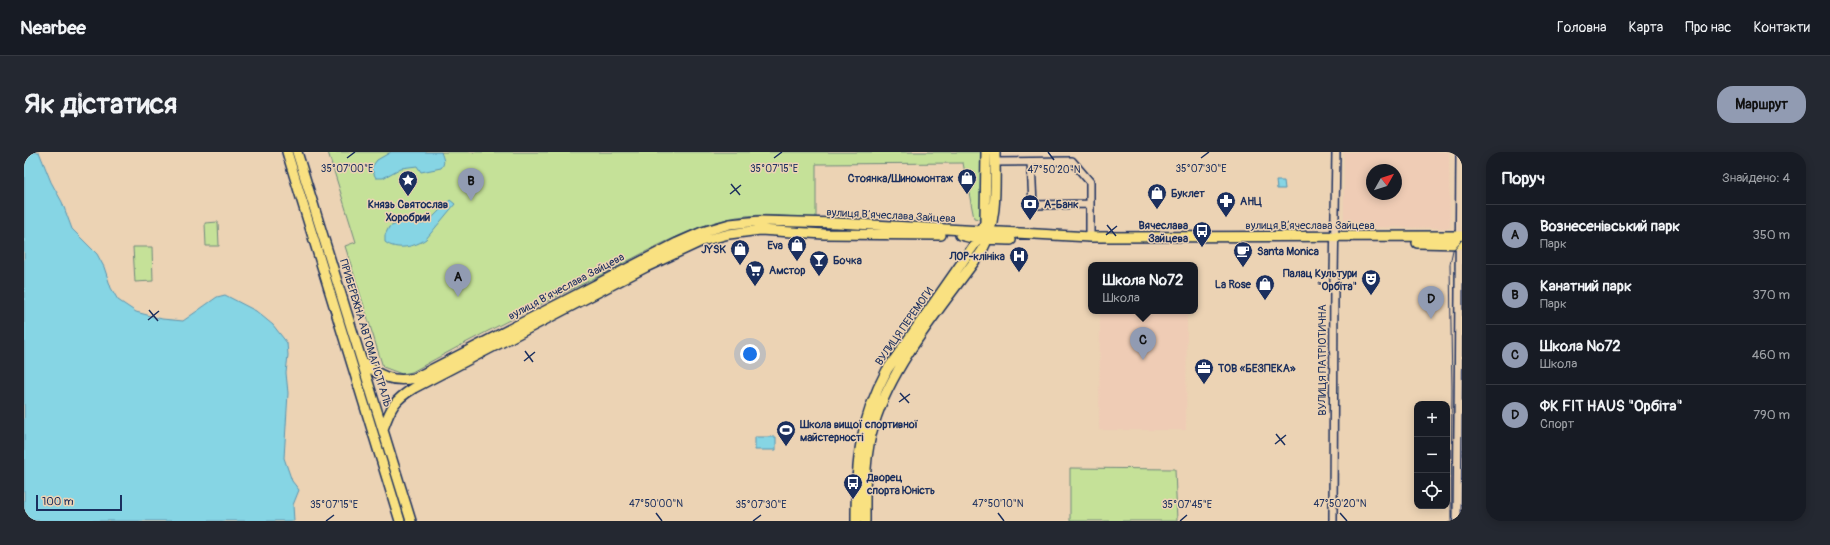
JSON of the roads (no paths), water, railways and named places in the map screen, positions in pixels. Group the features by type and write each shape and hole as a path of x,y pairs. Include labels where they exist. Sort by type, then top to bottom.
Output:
{"main road":[{"name":"ПРИБЕРЕЖНА АВТОМАГІСТРАЛЬ","path":"287,152 400,521"},
{"name":"ПРИБЕРЕЖНА АВТОМАГІСТРАЛЬ","path":"297,152 384,429 411,521"},
{"name":"ВУЛИЦЯ ПЕРЕМОГИ","path":"865,521 866,462 876,418 889,388 904,360 982,251 985,235 986,152"},
{"name":"ВУЛИЦЯ ПЕРЕМОГИ","path":"856,521 857,463 862,432 876,390 887,370 993,222 995,152"},
{"name":"вулиця Вʼячеслава Зайцева","path":"362,361 382,376 404,381 415,378 677,243 702,232 730,224 760,221 837,223 985,235 1336,240 1461,240"},
{"name":"вулиця Вʼячеслава Зайцева","path":"384,429 391,408 400,396 414,388 646,267 702,241 729,234 760,230 824,234 1336,240"},
{"path":"867,414 870,420 876,418"},
{"path":"862,432 869,432 871,436"}],"street":[{"name":"ВУЛИЦЯ ПАТРІОТИЧНА","path":"1333,521 1336,152"},
{"path":"1457,521 1459,286 1461,240 1460,152"},
{"path":"995,162 1072,161 1090,182 1090,237"},
{"path":"1031,162 1033,205 1089,204"}],"water":[{"path":"24,152 39,152 51,182 62,202 72,229 97,254 104,267 111,288 118,300 136,312 162,319 183,321 217,297 225,295 256,311 273,325 287,343 288,355 286,373 288,393 284,458 292,481 299,490 293,505 294,521 24,521"},
{"path":"391,152 441,152 444,160 441,168 421,172 417,166 401,168 383,178 376,178 371,168 377,160"},
{"path":"1276,181 1284,181 1285,189 1277,189"},
{"path":"450,200 455,204 422,242 411,246 400,247 389,245 385,242 385,235 389,227 404,221 422,224 430,220"},
{"path":"755,437 776,437 776,450 755,450"}],"tram line":[{"path":"1451,521 1452,389 1450,264 1453,250 1462,240"}],"place":[{"name":"Стоянка/Шиномонтаж","path":"967,195"},
{"name":"Князь Святослав Хоробрий","path":"408,197"},
{"name":"Канатний парк","path":"471,201"},
{"name":"Буклет","path":"1157,210"},
{"name":"АНЦ","path":"1226,218"},
{"name":"А-Банк","path":"1030,221"},
{"name":"Вячеслава Зайцева","path":"1202,248"},
{"name":"Eva","path":"797,262"},
{"name":"JYSK","path":"740,266"},
{"name":"Santa Monica","path":"1243,268"},
{"name":"ЛОР-клініка","path":"1019,273"},
{"name":"Бочка","path":"819,277"},
{"name":"Амстор","path":"755,287"},
{"name":"Палац Культури \"Орбіта\"","path":"1371,296"},
{"name":"Вознесенівський парк","path":"458,297"},
{"name":"La Rose","path":"1265,301"},
{"name":"ФК FIT HAUS \"Орбіта\"","path":"1431,319"},
{"name":"Школа №72","path":"1143,360"},
{"name":"ТОВ «БЕЗПЕКА»","path":"1204,385"},
{"name":"Школа вищої спортивної майстерності","path":"786,447"},
{"name":"Дворец спорта Юність","path":"853,500"}]}
